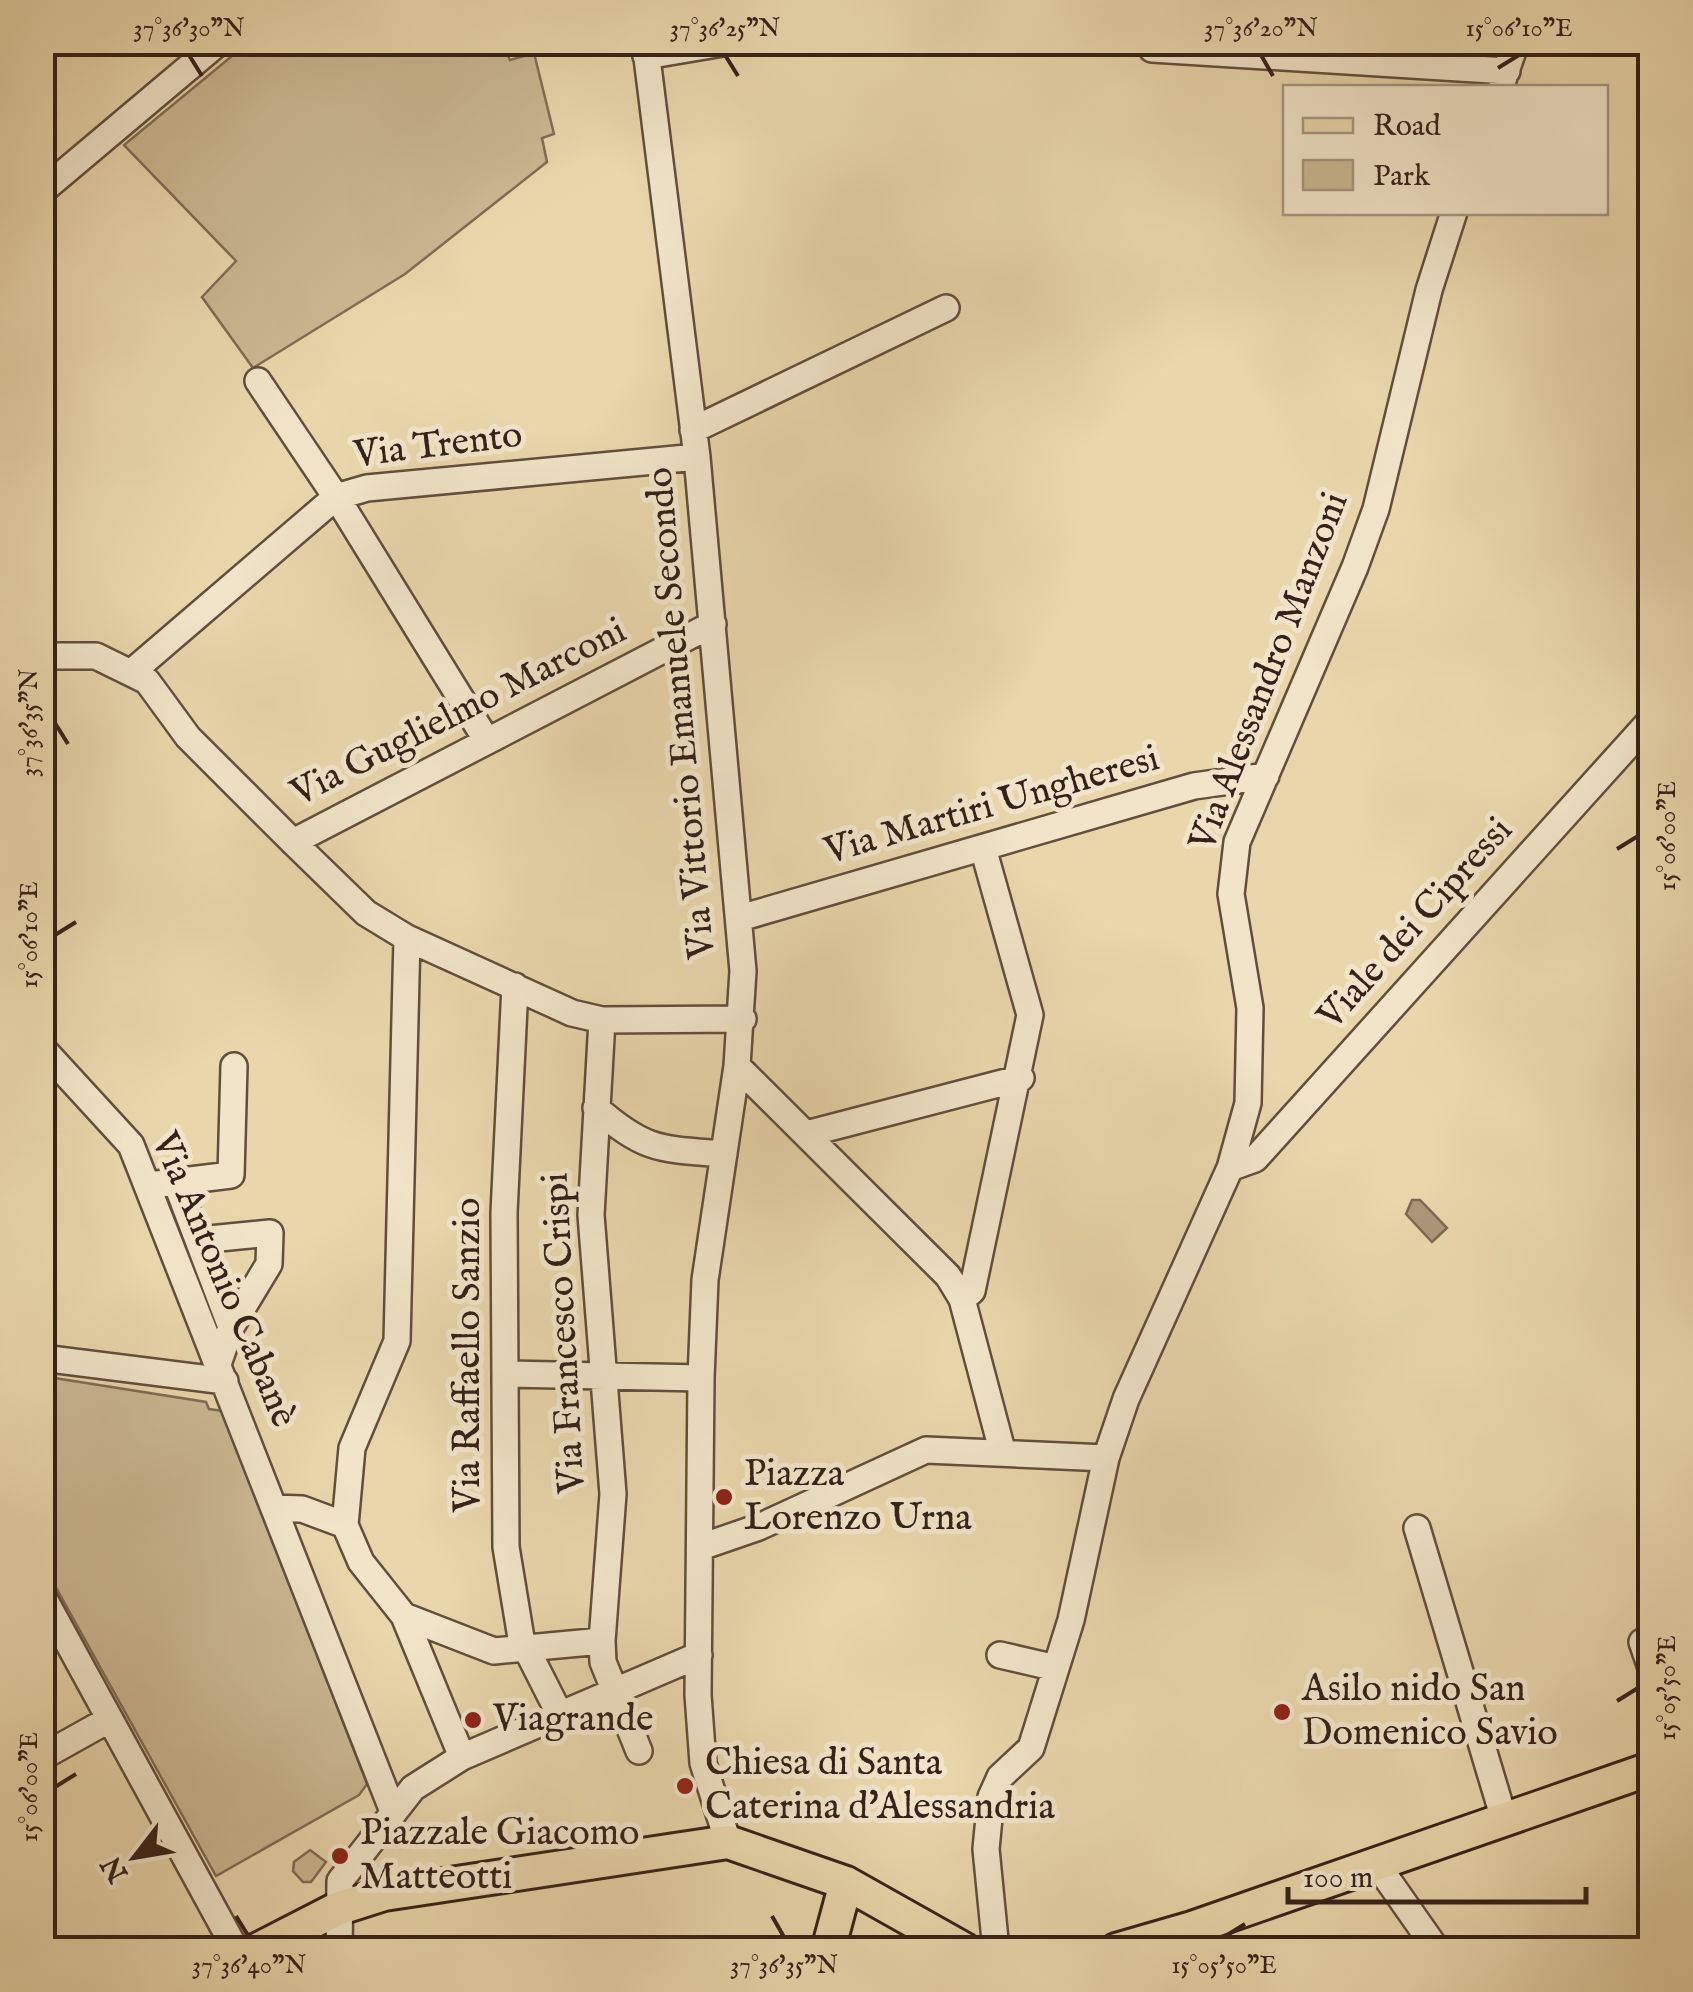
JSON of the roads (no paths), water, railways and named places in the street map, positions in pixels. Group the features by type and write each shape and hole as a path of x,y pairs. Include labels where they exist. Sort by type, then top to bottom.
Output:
{"main road":[{"path":"1116,1950 1196,1939 1376,1863 1650,1769"},
{"path":"257,1950 337,1908 384,1894 728,1842 846,1883 965,1950"},
{"path":"828,1950 846,1883"}],"street":[{"path":"42,191 219,42"},
{"path":"646,49 730,42"},
{"path":"1152,48 1504,79 1516,42"},
{"name":"Via Vittorio Emanuele Secondo","path":"646,49 696,457 740,918 743,1019 705,1280 699,1654"},
{"name":"Via Alessandro Manzoni","path":"996,1950 986,1849 991,1797 1000,1777 1032,1748 1090,1538 1106,1458 1126,1399 1230,1168 1248,1103 1253,1041 1230,894 1236,842 1376,509 1429,290 1453,215"},
{"path":"693,430 946,308"},
{"path":"258,381 336,497 487,741"},
{"name":"Via Trento","path":"133,671 336,497 367,488 696,457"},
{"name":"Via Guglielmo Marconi","path":"293,842 713,624"},
{"path":"42,656 96,656 133,671 146,681 188,736 293,842 366,912 408,938 572,1013 602,1020 743,1019"},
{"name":"Viale dei Cipressi","path":"1230,1168 1255,1158 1650,720"},
{"name":"Via Martiri Ungheresi","path":"740,918 1194,786 1266,776"},
{"path":"962,1300 972,1291 1020,1078 1030,1015 983,848"},
{"path":"408,938 397,1341 352,1448 344,1525 361,1562 404,1616 462,1757"},
{"name":"Via Raffaello Sanzio","path":"515,986 504,1213 506,1548 521,1638 530,1648 559,1713"},
{"name":"Via Francesco Crispi","path":"602,1020 590,1215 613,1494 602,1641 604,1662 639,1751"},
{"name":"Via Antonio Cabanè","path":"42,1048 131,1145 149,1184 392,1809"},
{"path":"149,1184 230,1176 234,1066"},
{"path":"737,1066 948,1276 962,1300 1002,1450"},
{"path":"806,1134 1020,1078"},
{"path":"596,1108 653,1149 724,1154"},
{"path":"176,1182 231,1328"},
{"path":"42,1358 222,1372 231,1328 269,1264 270,1233 199,1240"},
{"path":"507,1374 701,1378"},
{"path":"702,1546 758,1527 904,1456 926,1450 1002,1450 1106,1458"},
{"path":"276,1508 302,1509 344,1525"},
{"path":"1417,1528 1504,1818"},
{"path":"43,1597 236,1950"},
{"path":"404,1616 494,1651 602,1641"},
{"path":"1650,1639 1642,1642 1650,1664"},
{"path":"339,1950 340,1881 392,1809 438,1769 699,1654 703,1763 728,1842"},
{"path":"1000,1655 1056,1668"},
{"path":"42,1757 110,1719"},
{"path":"1376,1863 1437,1950"}],"place":[{"name":"Piazza Lorenzo Urna","path":"724,1497"},
{"name":"Asilo nido San Domenico Savio","path":"1282,1712"},
{"name":"Viagrande","path":"473,1720"},
{"name":"Chiesa di Santa Caterina d'Alessandria","path":"685,1786"},
{"name":"Piazzale Giacomo Matteotti","path":"340,1856"}]}
